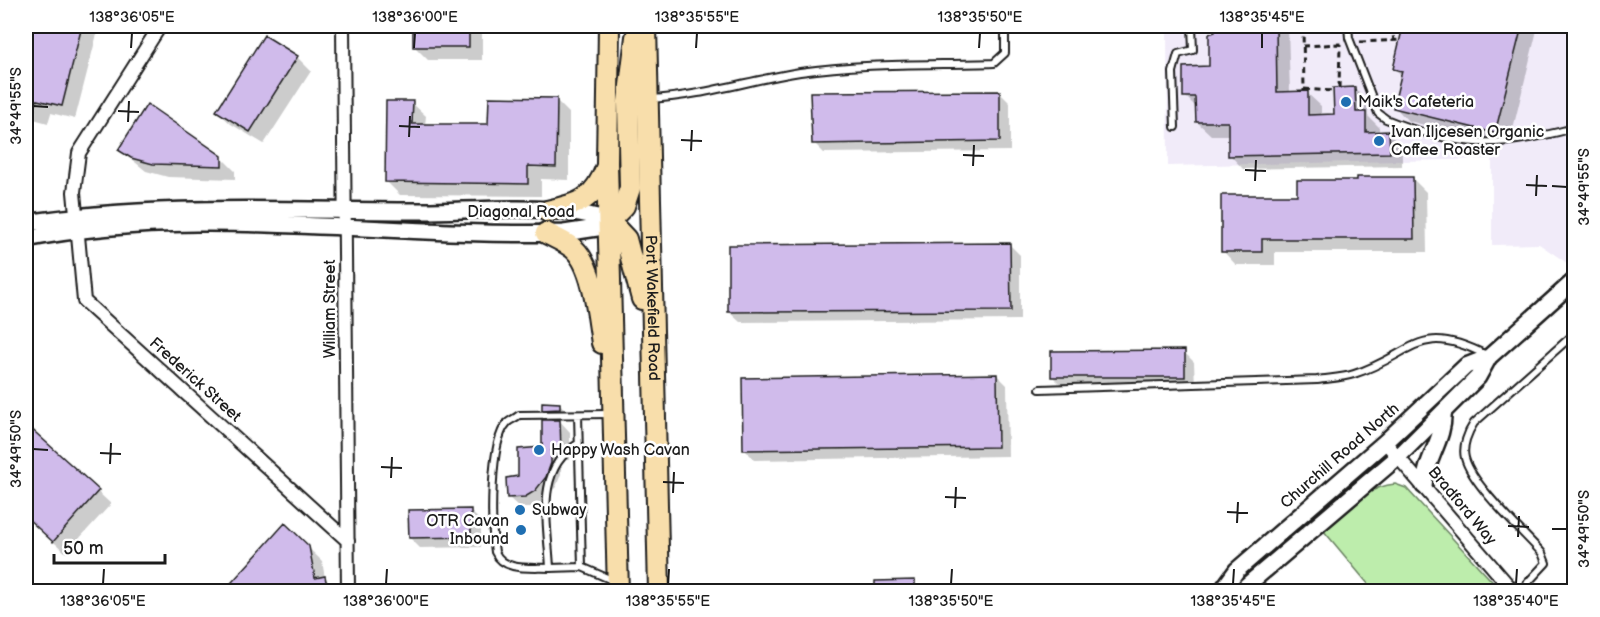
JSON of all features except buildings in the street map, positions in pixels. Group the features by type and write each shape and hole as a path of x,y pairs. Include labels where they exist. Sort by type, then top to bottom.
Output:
{"highway":[{"path":"609,26 608,163 618,587"},
{"path":"609,221 624,206 630,188 628,102 638,26"},
{"name":"Port Wakefield Road","path":"646,26 659,591"},
{"path":"547,211 582,201 600,184 608,163"},
{"path":"609,221 626,239 652,344"},
{"path":"546,233 576,251 588,275 595,298 614,414"}],"street":[{"name":"Frederick Street","path":"160,26 80,153 74,192 84,301 348,541"},
{"name":"William Street","path":"343,26 348,591"},
{"name":"Diagonal Road","path":"26,239 78,223 195,210 547,211 596,215 609,221"},
{"name":"Diagonal Road","path":"26,223 346,227 546,233 590,229 609,221"},
{"name":"Churchill Road North","path":"1239,591 1399,456 1478,377 1489,357 1575,281"},
{"name":"Churchill Road North","path":"1221,591 1237,570 1385,442 1466,366 1489,357"},
{"path":"1424,486 1427,466 1444,427 1443,412"},
{"name":"Bradford Way","path":"1385,442 1514,591"},
{"path":"26,588 29,591"}],"lane":[{"path":"647,99 725,90 800,72 886,66 993,63 1005,53 1005,26"},
{"path":"1175,127 1173,72 1178,54 1193,50 1192,26"},
{"path":"1348,26 1349,38 1378,113 1386,119 1457,141 1496,144 1531,140 1575,128"},
{"path":"1519,591 1546,563 1542,553 1479,483 1465,457 1467,433 1474,423 1575,334"},
{"path":"1040,389 1317,380 1354,374 1419,342 1439,338 1462,342 1489,357"},
{"path":"614,414 519,416 507,423 494,456 496,555 507,565 515,567 582,567 618,587"},
{"path":"578,415 582,567"},
{"path":"550,568 547,484 557,462 579,444"}],"path":[{"path":"1303,26 1304,90 1333,91"},
{"path":"1391,26 1394,40"},
{"path":"1339,88 1340,44"}],"shaded area":[{"path":"1167,26 1574,26 1574,257 1567,263 1539,244 1492,245 1492,159 1168,166"}],"green space":[{"path":"1395,484 1406,488 1501,591 1374,591 1323,530 1365,495 1384,486"}],"place":[{"name":"Maik's Cafeteria","path":"1346,102"},
{"name":"Ivan Iljcesen Organic Coffee Roaster","path":"1379,141"},
{"name":"Happy Wash Cavan","path":"539,450"},
{"name":"Subway","path":"520,510"},
{"name":"OTR Cavan Inbound","path":"521,530"}]}
